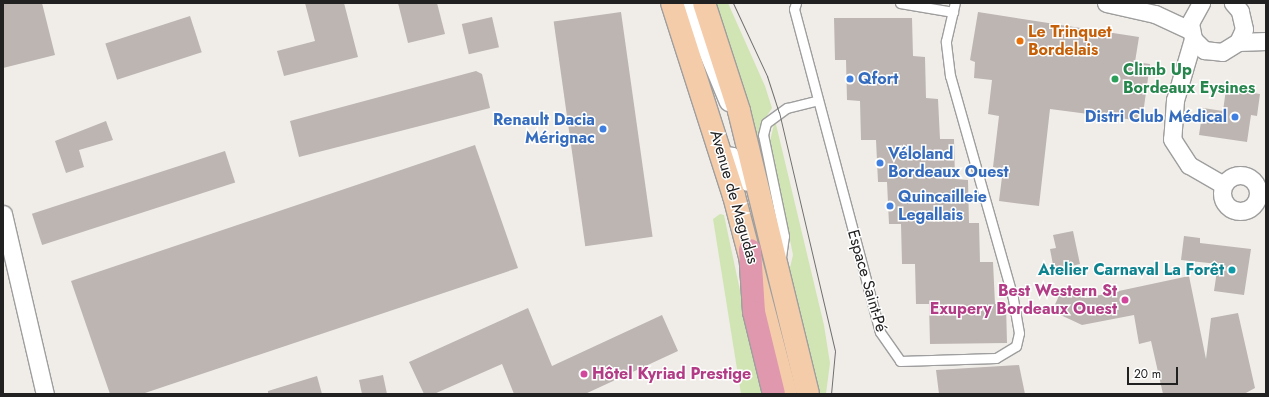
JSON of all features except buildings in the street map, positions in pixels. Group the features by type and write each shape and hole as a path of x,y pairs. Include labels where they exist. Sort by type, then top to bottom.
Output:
{"highway":[{"path":"750,250 754,312 774,394"}],"main road":[{"name":"Avenue de Magudas","path":"672,3 720,150 750,250 786,394"},
{"name":"Avenue de Magudas","path":"704,3 744,127 808,394"}],"street":[{"path":"687,3 716,78 744,127"},
{"path":"1106,3 1155,14 1196,16"},
{"path":"1233,3 1244,22 1266,33"},
{"path":"1196,16 1212,52"},
{"path":"1196,16 1184,73 1175,100 1172,139 1189,165 1223,185"},
{"path":"1238,42 1244,22"},
{"path":"1184,73 1212,52 1226,51 1238,42 1266,41"},
{"path":"3,214 46,394"}],"lane":[{"name":"Espace Saint-Pé","path":"796,3 794,9 818,100 887,346 900,361 996,358 1007,354 1016,346 1018,318 950,76 946,41 954,8 900,3"},
{"path":"777,267 784,236 763,135 766,123 788,108 818,100"},
{"path":"720,150 733,152 739,162 764,243 777,267"}],"green space":[{"path":"713,3 728,3 765,86 772,108 759,128 767,179"},
{"path":"775,120 824,325 830,363 826,394 817,394 788,276 793,255 770,141"},
{"path":"720,214 724,215 762,394 741,394 713,219"}],"tram line":[{"path":"733,3 767,76 779,112 835,351 831,394"}],"place":[{"name":"Le Trinquet Bordelais","path":"1020,41"},
{"name":"Qfort","path":"850,79"},
{"name":"Climb Up Bordeaux Eysines","path":"1115,79"},
{"name":"Distri Club Médical","path":"1235,117"},
{"name":"Renault Dacia Mérignac","path":"603,129"},
{"name":"Véloland Bordeaux Ouest","path":"880,163"},
{"name":"Quincailleie Legallais","path":"890,206"},
{"name":"Atelier Carnaval La Forêt","path":"1232,270"},
{"name":"Best Western St Exupery Bordeaux Ouest","path":"1125,300"},
{"name":"Hôtel Kyriad Prestige","path":"584,374"}]}
